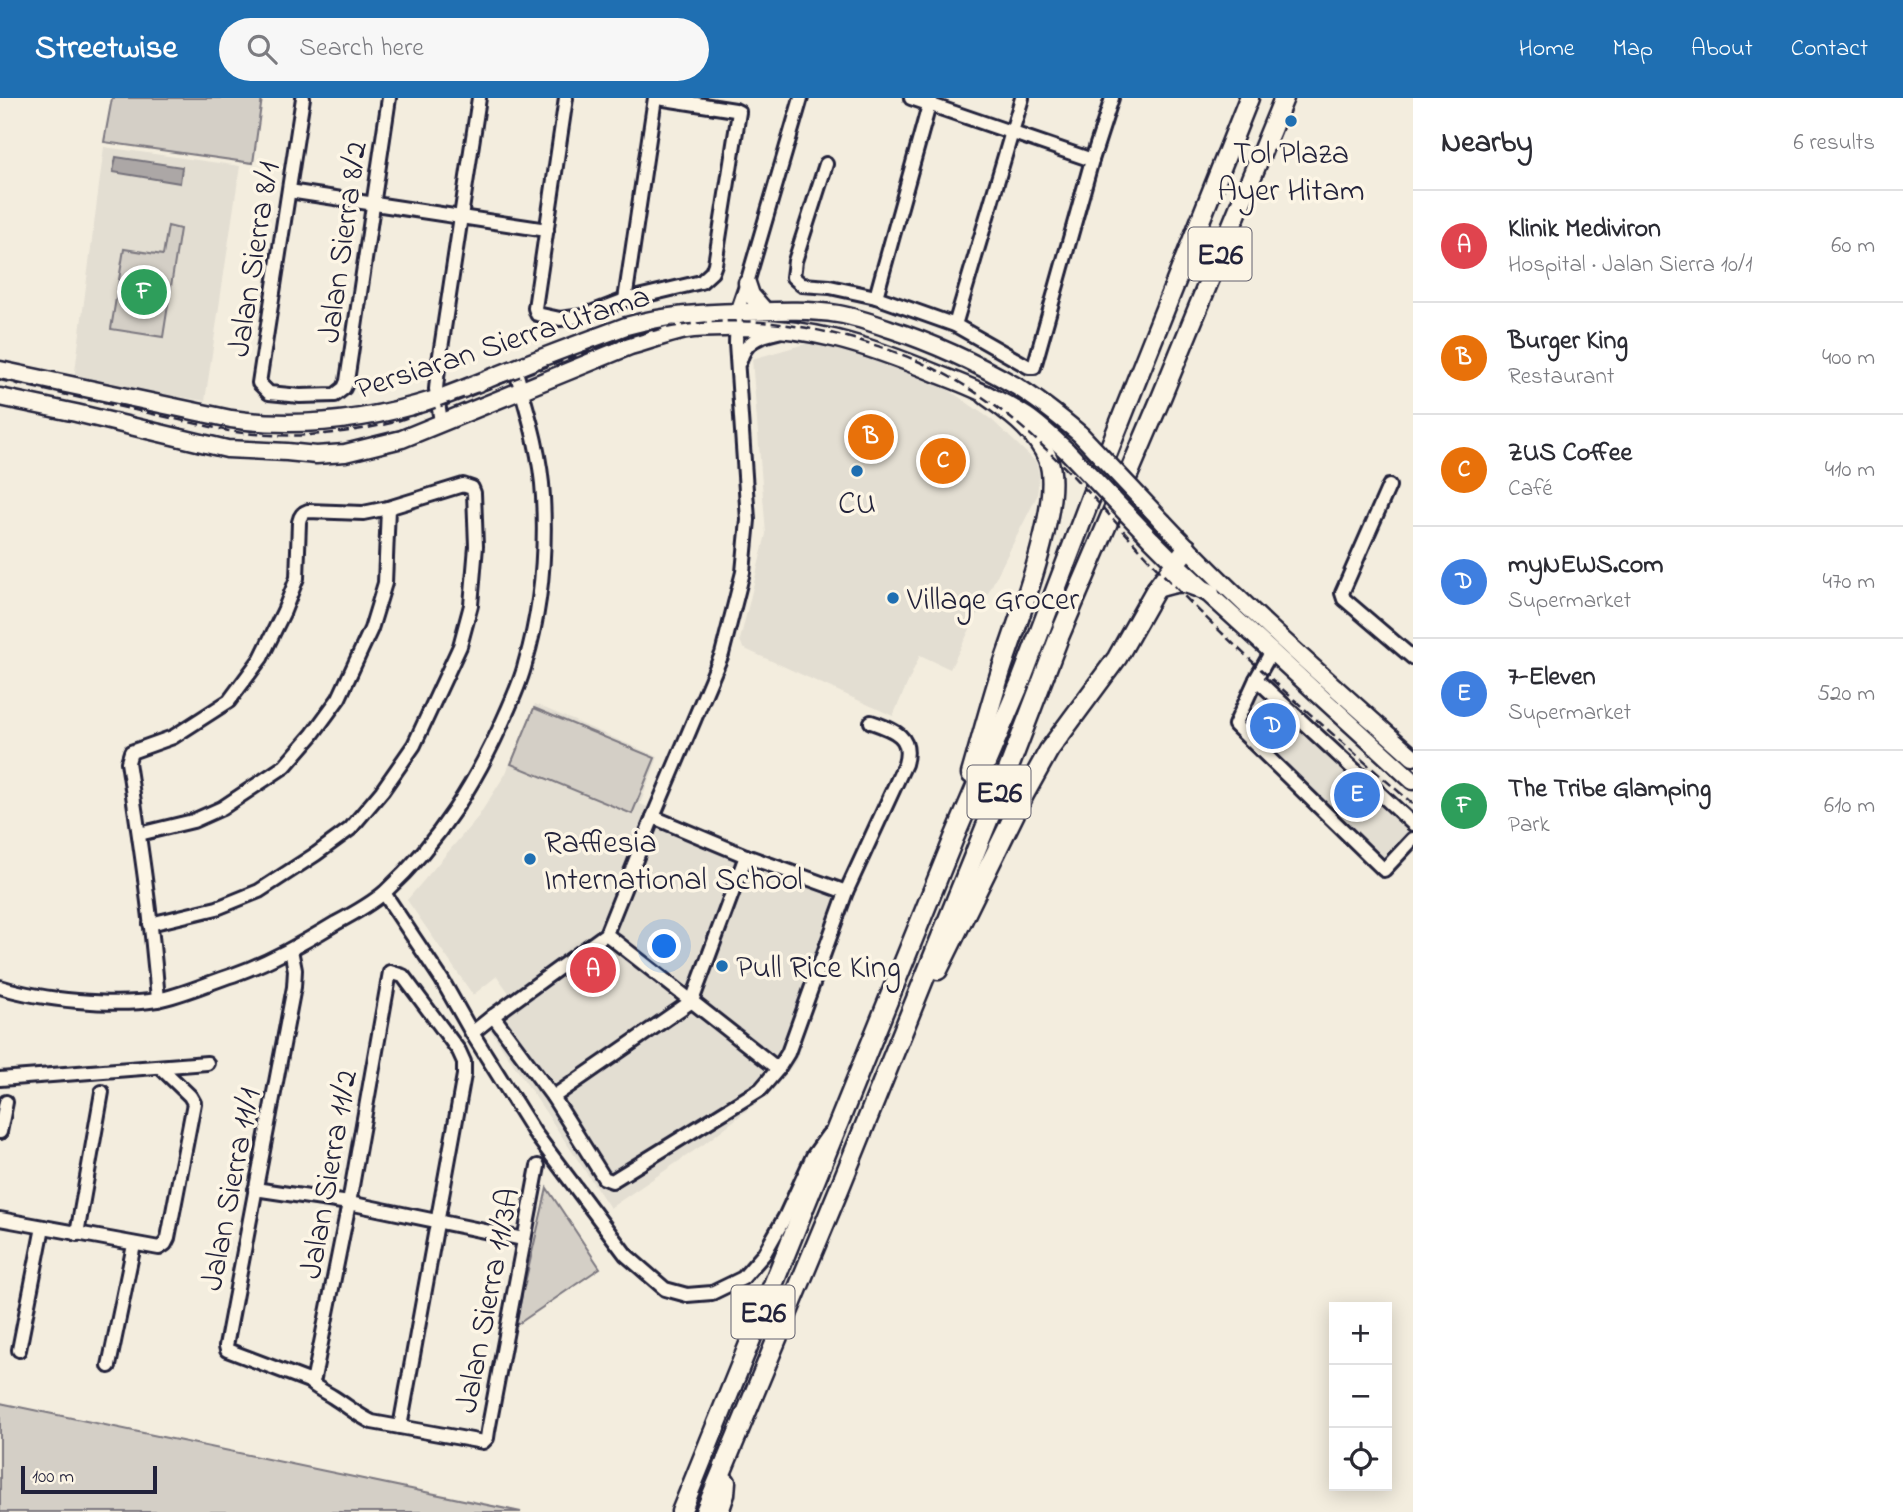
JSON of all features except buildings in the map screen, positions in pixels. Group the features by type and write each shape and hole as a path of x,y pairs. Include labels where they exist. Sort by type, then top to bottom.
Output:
{"highway":[{"name":"E26","path":"681,1512 954,838 1021,681 1113,439 1249,98"},
{"name":"E26","path":"705,1512 840,1187 1000,791 1059,637 1284,98"},
{"path":"954,838 988,712 1046,528 1052,486 1049,461 1037,440 1021,421 986,395"},
{"path":"840,1187 937,972 1024,795 1049,750 1117,658 1156,589 1187,548"},
{"path":"1156,589 1177,582 1210,593"},
{"path":"719,1512 725,1494 729,1454"}],"main road":[{"path":"747,283 751,295 765,311"},
{"name":"Persiaran Sierra Utama","path":"0,397 227,449 316,455 345,453 402,439 630,346 663,336 765,311 840,314 909,335 956,354 1016,386 1046,407 1080,434 1187,548 1413,758"},
{"name":"Persiaran Sierra Utama","path":"0,370 231,419 255,423 303,423 355,419 438,398 625,326 656,317 737,319 860,344 986,395 1026,416 1067,451 1176,564 1413,781"}],"street":[{"name":"Jalan Sierra 8/1","path":"300,397 269,393 259,383 303,98"},
{"name":"Jalan Sierra 8/2","path":"300,397 335,395 344,388 347,381 389,98"},
{"path":"441,422 436,389 438,368 479,98"},
{"path":"566,98 535,309 537,314 560,319 583,316 625,300 701,282 712,272 739,112 657,98 625,300"},
{"path":"472,1033 606,934 722,654 743,572 748,520 736,343 737,319 802,98"},
{"path":"911,98 930,101 1092,160"},
{"path":"955,325 1021,98"},
{"path":"826,164 795,261 793,277 802,285 830,287 876,297 955,325 1034,367 1112,98"},
{"path":"876,297 930,101"},
{"path":"289,191 547,230"},
{"path":"739,372 744,349 754,339 789,330"},
{"path":"0,987 37,997 134,1002 158,1000 254,968 291,950 384,893 454,813 491,748 525,666 535,623 543,566 543,495 538,457 515,368"},
{"path":"150,924 217,908 259,891 350,829 382,791 414,744 460,646 471,605 476,546 472,488 463,485 363,513 303,513 300,516 297,578 261,658 229,701 173,737 135,749 128,756 158,1000"},
{"path":"1389,486 1342,593 1344,599 1413,658"},
{"path":"139,834 193,821 222,808 285,766 312,735 339,698 371,629 385,583 388,508"},
{"path":"1272,651 1235,726 1384,870 1413,839"},
{"path":"1256,679 1413,824"},
{"path":"493,1016 552,1097 604,1178 612,1181 761,1090 788,1053 846,892 905,764 908,753 901,735 871,722"},
{"path":"653,817 746,856 846,892"},
{"path":"552,1097 692,1001 746,856"},
{"path":"384,893 442,980 534,1132 626,1255 665,1289 687,1295 712,1293 743,1278 764,1254 785,1217 813,1156 845,1111"},
{"path":"606,934 778,1069"},
{"name":"Jalan Sierra 11/1","path":"291,950 295,970 294,987 226,1346 231,1353 309,1381"},
{"name":"Jalan Sierra 11/2","path":"309,1381 314,1378 349,1203 390,972 403,976 464,1062 438,1221"},
{"path":"0,1079 207,1063"},
{"path":"0,1219 134,1245 159,1248 165,1244 194,1103 160,1067"},
{"path":"77,1234 102,1092"},
{"path":"0,1132 6,1102"},
{"name":"Jalan Sierra 11/3A","path":"400,1427 483,1443 487,1438 538,1166"},
{"path":"256,1189 349,1203 523,1238"},
{"path":"309,1381 359,1416 372,1422 400,1427 438,1221"},
{"path":"19,1350 43,1227"},
{"path":"109,1366 134,1245"}],"shaded area":[{"path":"112,98 262,98 253,163 104,142"},
{"path":"104,147 240,166 205,401 74,379"},
{"path":"116,157 182,167 180,183 113,172"},
{"path":"168,226 180,229 163,337 111,329 124,249 163,255"},
{"path":"819,340 865,349 930,377 992,420 1036,462 1038,469 1037,496 950,669 920,655 893,716 743,648 740,640 766,534 752,359"},
{"path":"1256,668 1413,822 1413,844 1383,879 1225,728"},
{"path":"535,704 658,757 640,804 849,890 796,1061 773,1090 704,1144 610,1208 481,1016 509,993 497,976 473,995 407,900 478,817 506,773"},
{"path":"534,708 655,758 632,814 511,764"},
{"path":"547,1188 600,1268 515,1326"},
{"path":"0,1403 521,1512 0,1512"}],"railway":[{"path":"0,380 229,431 310,435 391,423 607,345 675,326 726,321 776,323 860,341 893,351 941,372 991,403 1023,428 1081,484 1191,603 1413,804"}],"place":[{"name":"Tol Plaza Ayer Hitam","path":"1291,121"},
{"name":"The Tribe Glamping","path":"144,292"},
{"name":"Burger King","path":"871,437"},
{"name":"ZUS Coffee","path":"943,461"},
{"name":"CU","path":"857,471"},
{"name":"Village Grocer","path":"893,598"},
{"name":"myNEWS.com","path":"1273,726"},
{"name":"7-Eleven","path":"1357,795"},
{"name":"Rafflesia International School","path":"530,859"},
{"name":"Pull Rice King","path":"722,966"},
{"name":"Klinik Mediviron","path":"593,970"}]}
